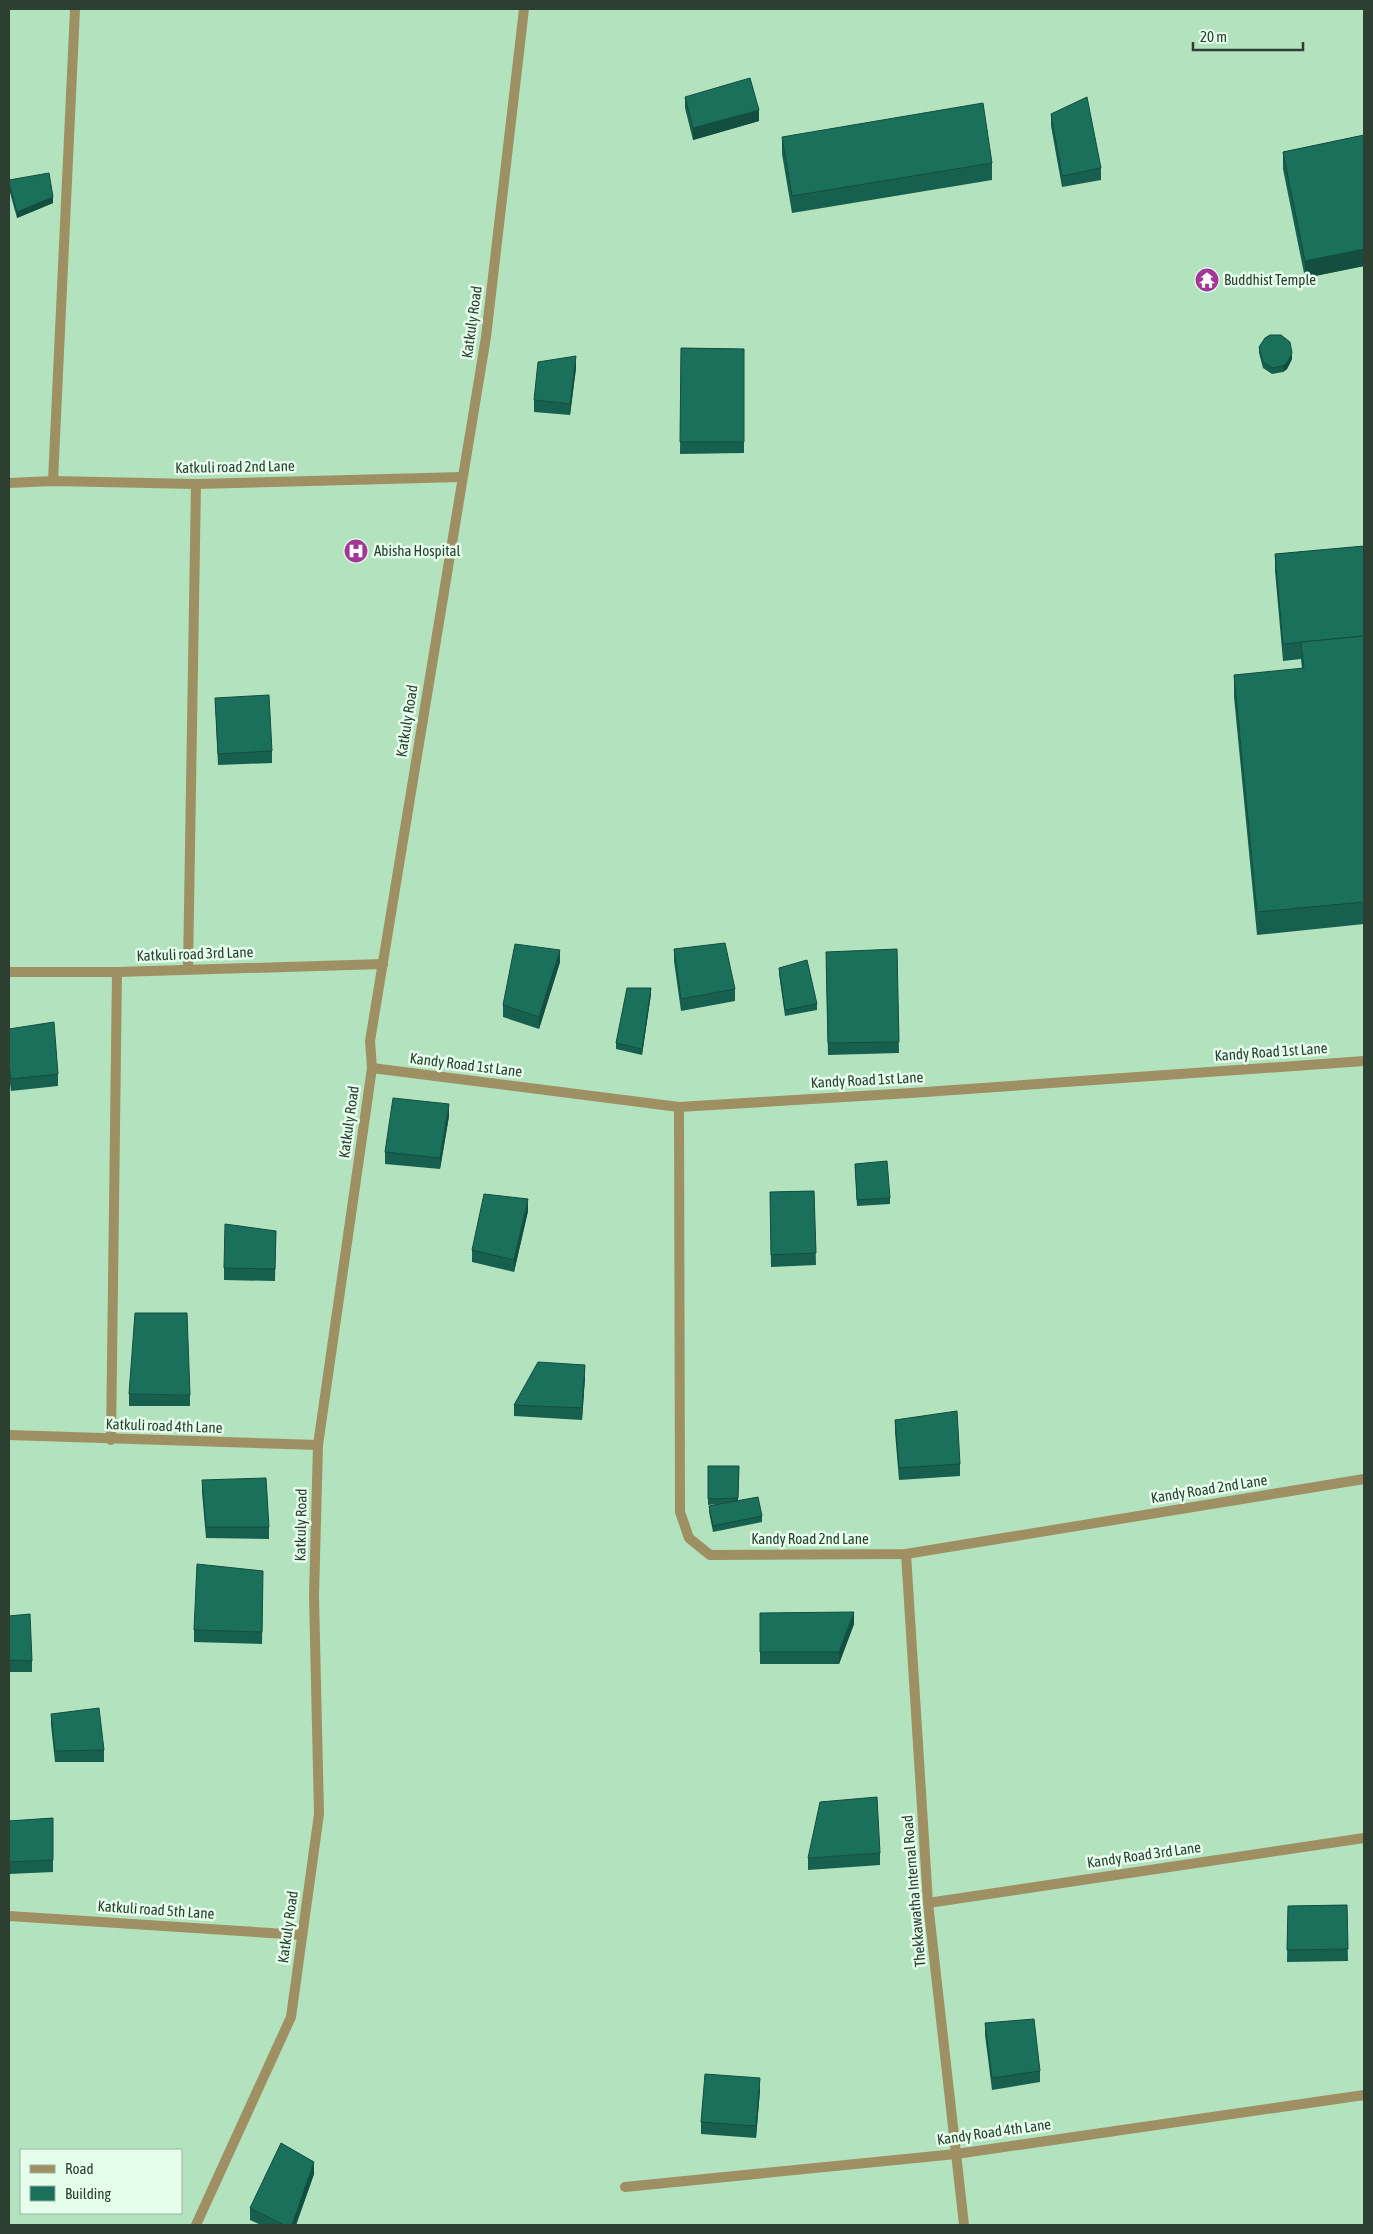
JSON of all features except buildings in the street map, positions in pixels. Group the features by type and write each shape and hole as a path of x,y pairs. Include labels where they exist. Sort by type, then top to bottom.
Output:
{"street":[{"path":"53,481 75,9"},
{"name":"Katkuly Road","path":"196,2225 291,2017 319,1814 314,1596 318,1445 372,1068 370,1041 486,337 524,9"},
{"name":"Katkuli road 2nd Lane","path":"9,483 53,481 196,484 462,477"},
{"path":"188,969 196,484"},
{"name":"Katkuli road 3rd Lane","path":"9,972 117,972 383,964"},
{"path":"112,1440 117,972"},
{"name":"Kandy Road 1st Lane","path":"372,1068 679,1107 1364,1061"},
{"name":"Kandy Road 2nd Lane","path":"679,1107 680,1512 690,1538 710,1555 906,1554 1364,1479"},
{"name":"Katkuli road 4th Lane","path":"9,1435 112,1440 318,1445"},
{"name":"Thekkawatha Internal Road","path":"906,1554 928,1903 964,2225"},
{"name":"Kandy Road 3rd Lane","path":"928,1903 1364,1838"},
{"name":"Katkuli road 5th Lane","path":"9,1916 302,1935"},
{"name":"Kandy Road 4th Lane","path":"626,2187 956,2154 1364,2094"}],"place":[{"name":"Buddhist Temple","path":"1207,280"},
{"name":"Abisha Hospital","path":"356,551"}]}
